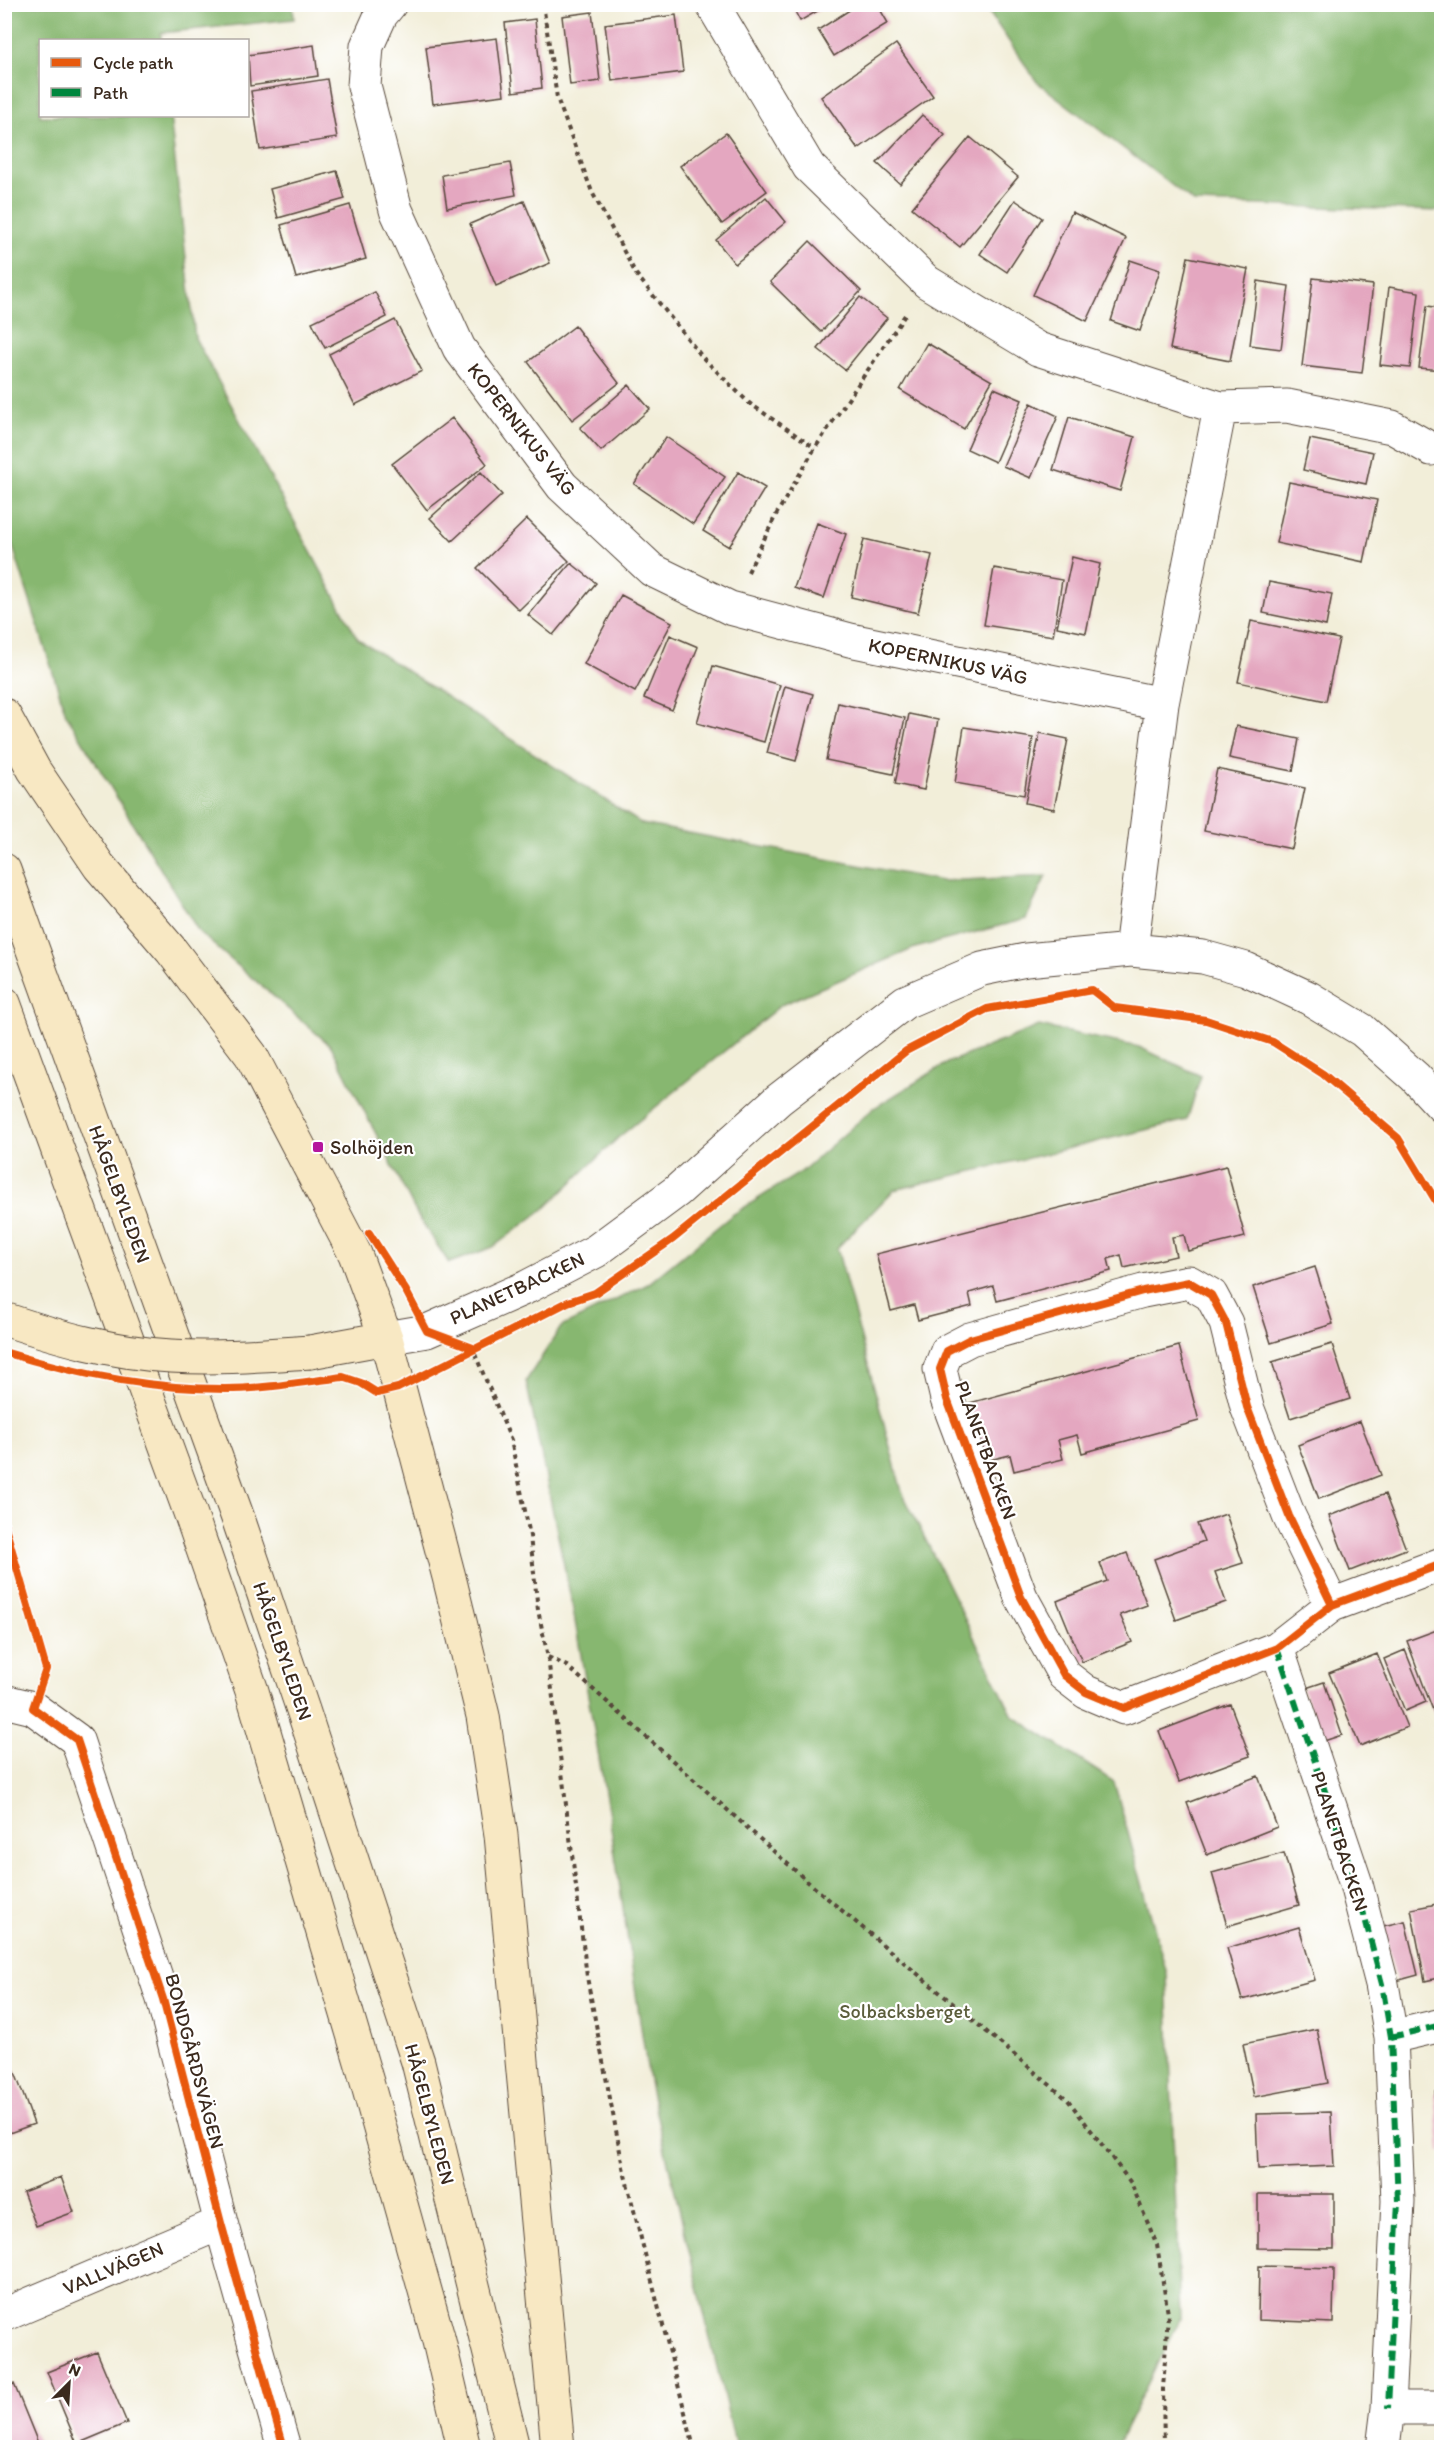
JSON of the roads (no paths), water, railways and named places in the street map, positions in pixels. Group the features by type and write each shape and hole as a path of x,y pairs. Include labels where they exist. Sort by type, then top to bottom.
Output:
{"main road":[{"path":"4,715 34,770 99,866 171,950 251,1055 355,1254 386,1338 483,1716 497,1811 525,2081 558,2448"},
{"name":"HÅGELBYLEDEN","path":"4,870 239,1521 418,2062 513,2448"},
{"path":"4,1003 191,1515 252,1691 367,2082 439,2341 464,2448"},
{"path":"4,1319 42,1332 109,1348 171,1356 310,1352 386,1338"}],"street":[{"name":"KOPERNIKUS VÄG","path":"390,4 381,15 367,46 364,86 396,210 459,348 562,486 652,570 730,608 850,640 1162,704"},
{"path":"712,4 809,167 927,282 1038,349 1220,408 1287,406 1299,408 1392,427 1431,449"},
{"path":"1131,950 1162,704 1220,408"},
{"name":"PLANETBACKEN","path":"386,1338 427,1331 527,1287 596,1251 677,1191 778,1100 905,1002 982,969 1026,960 1131,950 1203,957 1246,969 1309,998 1362,1029 1415,1077 1442,1106"},
{"name":"PLANETBACKEN","path":"1332,1605 1289,1516 1246,1407 1226,1323 1211,1295 1189,1282 1143,1291 970,1339 947,1351 940,1369 947,1398 1021,1597 1064,1675 1086,1692 1124,1708 1277,1648 1332,1605 1442,1564"},
{"name":"PLANETBACKEN","path":"1277,1648 1356,1884 1382,1984 1391,2037 1398,2201 1388,2408 1383,2448"},
{"name":"BONDGÅRDSVÄGEN","path":"19,1705 77,1740 163,1999 221,2223 284,2448"},
{"path":"1391,2037 1442,2025"},
{"name":"VALLVÄGEN","path":"4,2315 221,2223"},
{"path":"1388,2408 1442,2408"}],"place":[{"name":"Solhöjden","path":"318,1147"}],"park label":[{"name":"Solbacksberget","path":"905,2011"}]}
